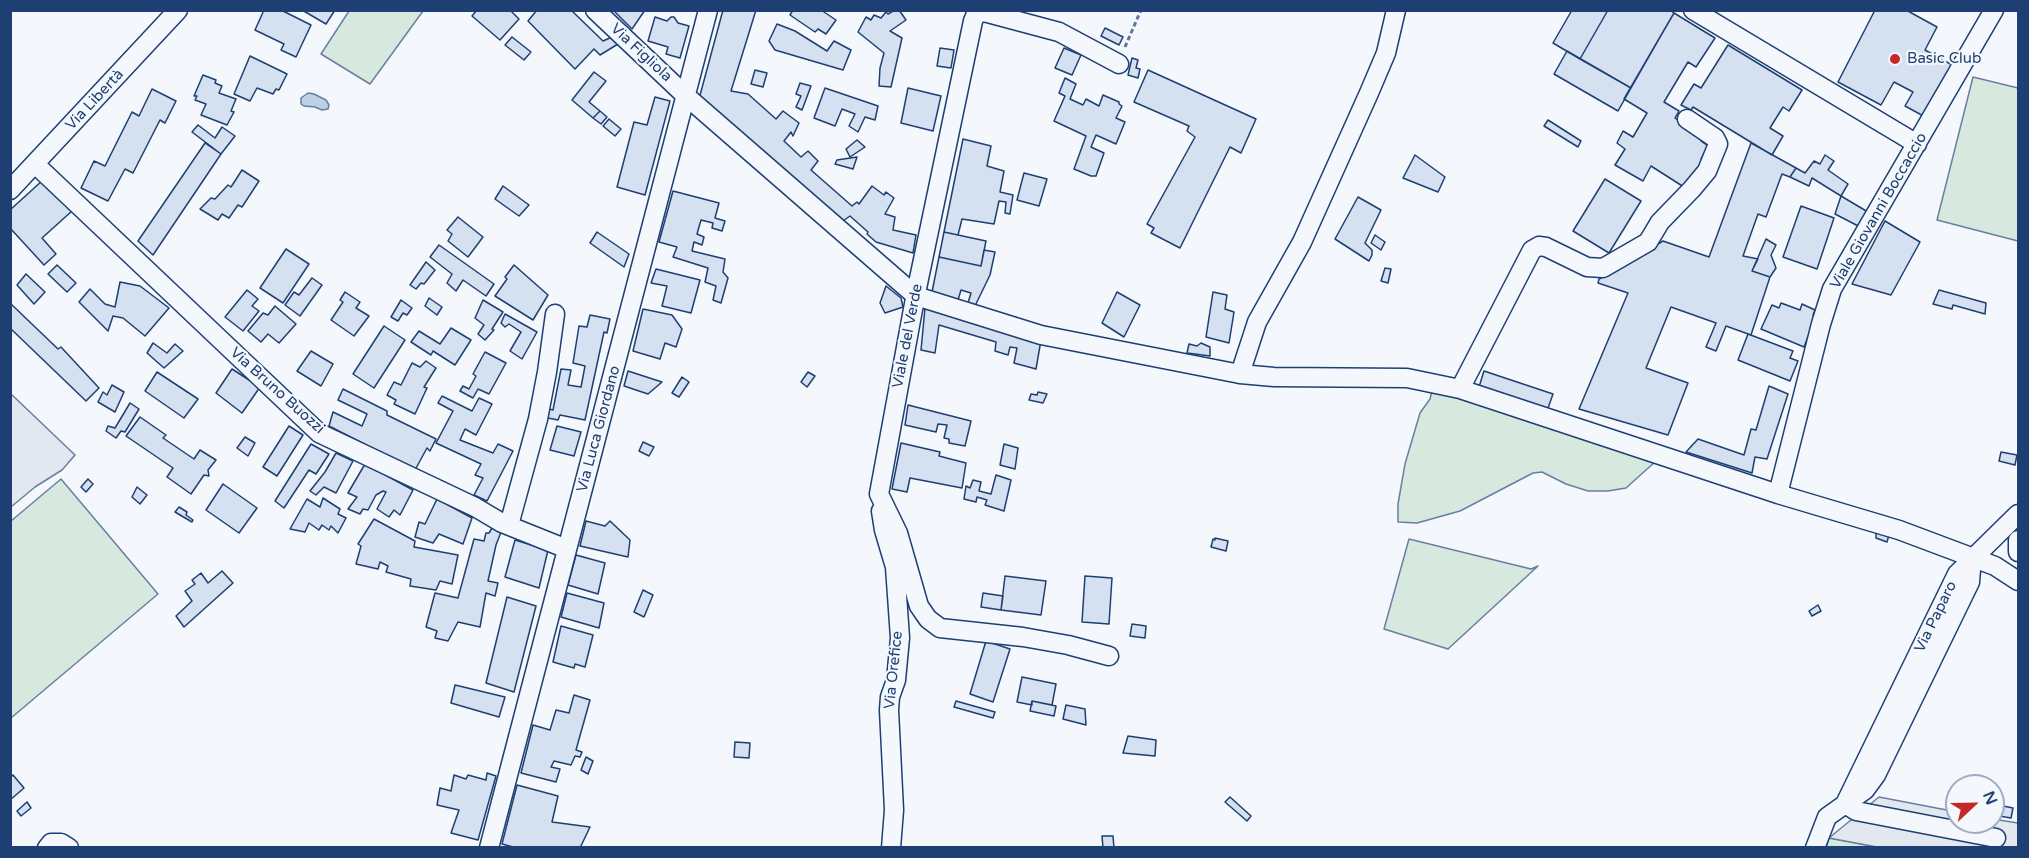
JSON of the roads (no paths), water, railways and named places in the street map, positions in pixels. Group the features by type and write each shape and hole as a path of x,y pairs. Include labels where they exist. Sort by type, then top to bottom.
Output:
{"street":[{"name":"Via Libertà","path":"10,190 178,10"},
{"name":"Via Figliola","path":"595,10 687,96 916,296"},
{"name":"Via Luca Giordano","path":"489,848 708,10"},
{"path":"1240,374 1257,322 1302,242 1369,93 1386,53 1396,10"},
{"path":"1694,10 1917,144"},
{"name":"Viale Giovanni Boccaccio","path":"1778,494 1832,289 1994,10"},
{"name":"Viale del Verde","path":"879,494 916,296 976,14 984,12 1059,32 1119,64"},
{"path":"1460,389 1532,249 1539,246 1546,247 1587,267 1603,268 1648,242 1660,222 1707,171 1718,144 1714,138 1687,119"},
{"name":"Via Bruno Buozzi","path":"35,164 319,433 509,525 567,549"},
{"path":"916,296 1041,335 1240,374 1274,377 1407,378 1460,389 1778,494 1899,530 1995,566 2019,581"},
{"path":"509,525 538,419 555,314"},
{"path":"879,494 898,533 919,606 928,619 940,628 1023,637 1068,645 1109,656"},
{"name":"Via Orefice","path":"879,494 884,531 895,567 900,638 896,680 890,697 889,710 894,810 891,848"},
{"name":"Via Paparo","path":"1815,848 1827,817 1845,804 1957,574 2019,514"},
{"path":"2019,540 2019,552"},
{"path":"1845,804 1856,811 1996,838"},
{"path":"47,848 51,843 61,843 69,848"}],"water":[{"path":"308,93 326,100 329,105 328,109 322,110 301,104 301,98"}],"place":[{"name":"Basic Club","path":"1895,59"}]}
